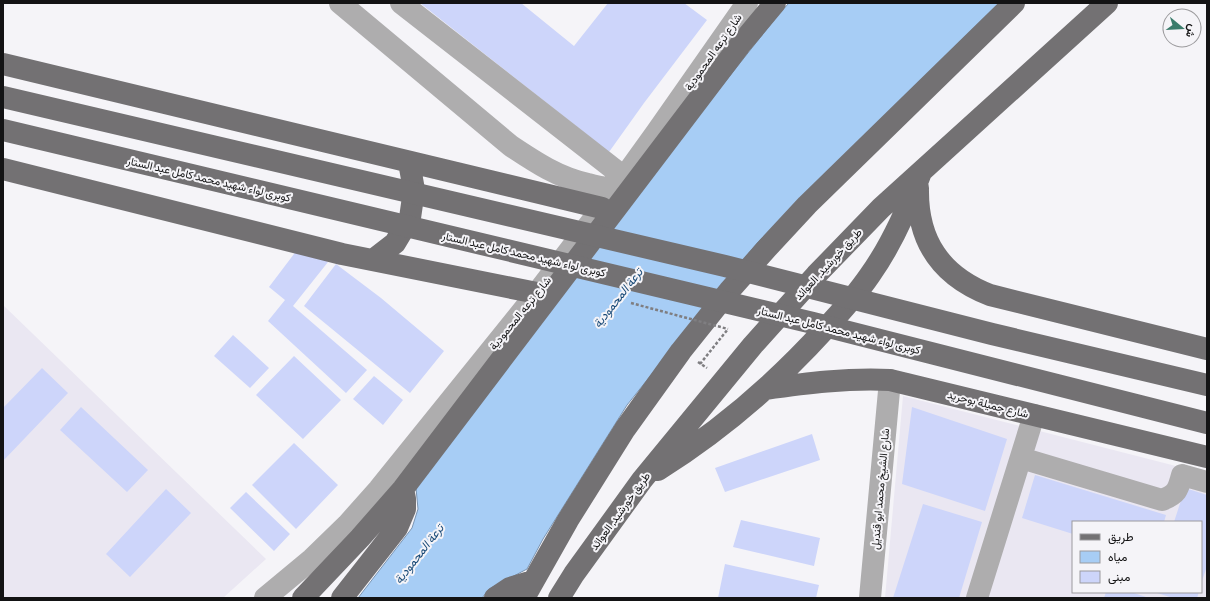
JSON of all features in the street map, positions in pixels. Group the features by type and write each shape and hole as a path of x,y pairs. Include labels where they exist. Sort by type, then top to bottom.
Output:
{"main road":[{"path":"303,598 360,538 403,489 740,45 775,3"},
{"path":"495,598 510,588 521,584 528,590 595,474 624,430 681,351 729,291 808,205 1014,3"},
{"name":"طريق خورشيد, العوائد","path":"559,598 574,574 642,480 749,351 816,275 881,208 1107,3"},
{"path":"3,64 602,208"},
{"path":"3,97 725,266 992,334 1207,385"},
{"name":"كوبرى لواء شهيد محمد كامل عبد الستار","path":"3,130 813,323 1207,423"},
{"path":"373,260 395,243 410,218 414,190 409,162"},
{"path":"3,169 334,252 537,293"},
{"path":"921,172 918,186 918,202 919,216 923,231 937,258 960,280 974,289 990,295 1207,349"},
{"path":"642,480 705,438 765,389 806,349 855,295 870,275 899,226 921,172"},
{"name":"شارع جميلة بوحريد","path":"765,389 829,380 862,378 890,380 1207,457"},
{"path":"342,598 397,528 405,509 403,489"}],"street":[{"path":"340,3 511,146 534,162 560,175 587,184 620,183"},
{"path":"401,3 620,183"},
{"name":"شارع ترعه المحمودية","path":"265,598 312,559 347,525 379,489 537,293 602,208 747,3"},
{"name":"شارع الشيخ محمد ابو قنديل","path":"870,598 890,380"},
{"path":"977,598 1034,415"},
{"path":"1021,458 1162,500 1172,496 1178,488 1182,475 1207,482"}],"path":[{"path":"700,364 728,329"}],"shaded area":[{"path":"3,305 266,559 223,598 3,598"},
{"path":"903,396 1207,474 1207,598 885,598"}],"water":[{"name":"ترعة المحمودية","path":"789,3 999,3 757,243 627,405 543,539 527,569 489,589 482,598 358,598 412,528 418,509 416,488 675,145"}],"building":[{"path":"420,3 521,3 574,46 608,3 684,3 707,20 609,152"},
{"path":"297,250 313,253 328,262 293,306 367,370 346,393 268,321 285,300 269,287"},
{"path":"336,264 381,298 444,351 410,393 304,306"},
{"path":"233,335 269,368 250,388 214,356"},
{"path":"294,356 341,400 303,439 256,395"},
{"path":"42,368 68,393 3,461 3,408"},
{"path":"374,376 403,400 383,425 353,399"},
{"path":"81,407 148,470 127,492 60,430"},
{"path":"912,407 1007,439 985,511 902,484"},
{"path":"812,434 820,460 725,492 715,468"},
{"path":"294,443 338,485 296,529 252,485"},
{"path":"1035,475 1166,515 1164,521 1072,521 1072,534 1022,518"},
{"path":"1185,488 1207,495 1207,566 1202,581 1202,521 1174,521"},
{"path":"166,489 191,513 130,577 106,554"},
{"path":"246,492 290,534 274,551 230,508"},
{"path":"923,504 982,522 959,598 893,598"},
{"path":"741,520 820,538 814,566 733,547"},
{"path":"725,564 819,585 816,598 718,598"},
{"path":"1106,593 1134,593 1149,598 1104,598"},
{"path":"1157,593 1199,593 1197,598 1173,598"}]}
